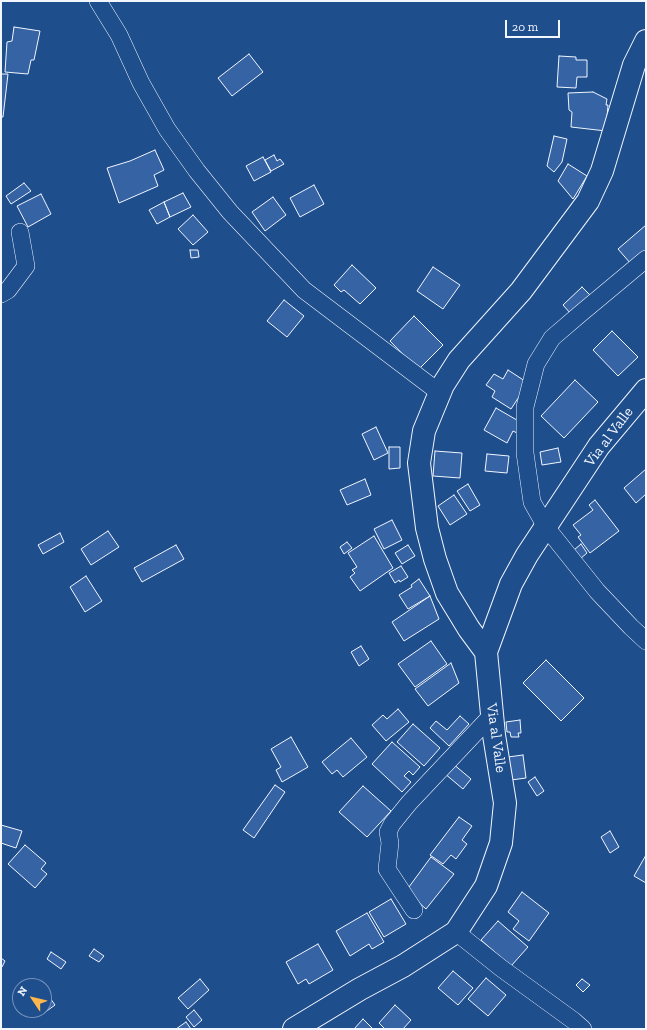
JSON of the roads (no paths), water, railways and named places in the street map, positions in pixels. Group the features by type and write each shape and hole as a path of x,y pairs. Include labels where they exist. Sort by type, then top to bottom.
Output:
{"main road":[{"path":"486,652 469,629 447,593 426,528 419,463 424,431 443,386 459,360 521,291 588,201 602,172 634,65 646,41"},
{"name":"Via al Valle","path":"294,1029 360,989 403,966 456,932 486,886 501,843 505,803 492,715 486,652 511,584 527,555 599,446 646,390"}],"street":[{"path":"98,1 119,35 141,83 168,129 197,171 230,212 304,290 440,393"},
{"path":"1,294 8,290 26,266 20,232"},
{"path":"646,259 552,338 536,364 525,407 525,453 532,502 546,527 597,591 646,641"},
{"path":"414,910 387,869 390,843 388,832 392,824 409,803 492,715"},
{"path":"456,932 501,968 583,1029"}]}
